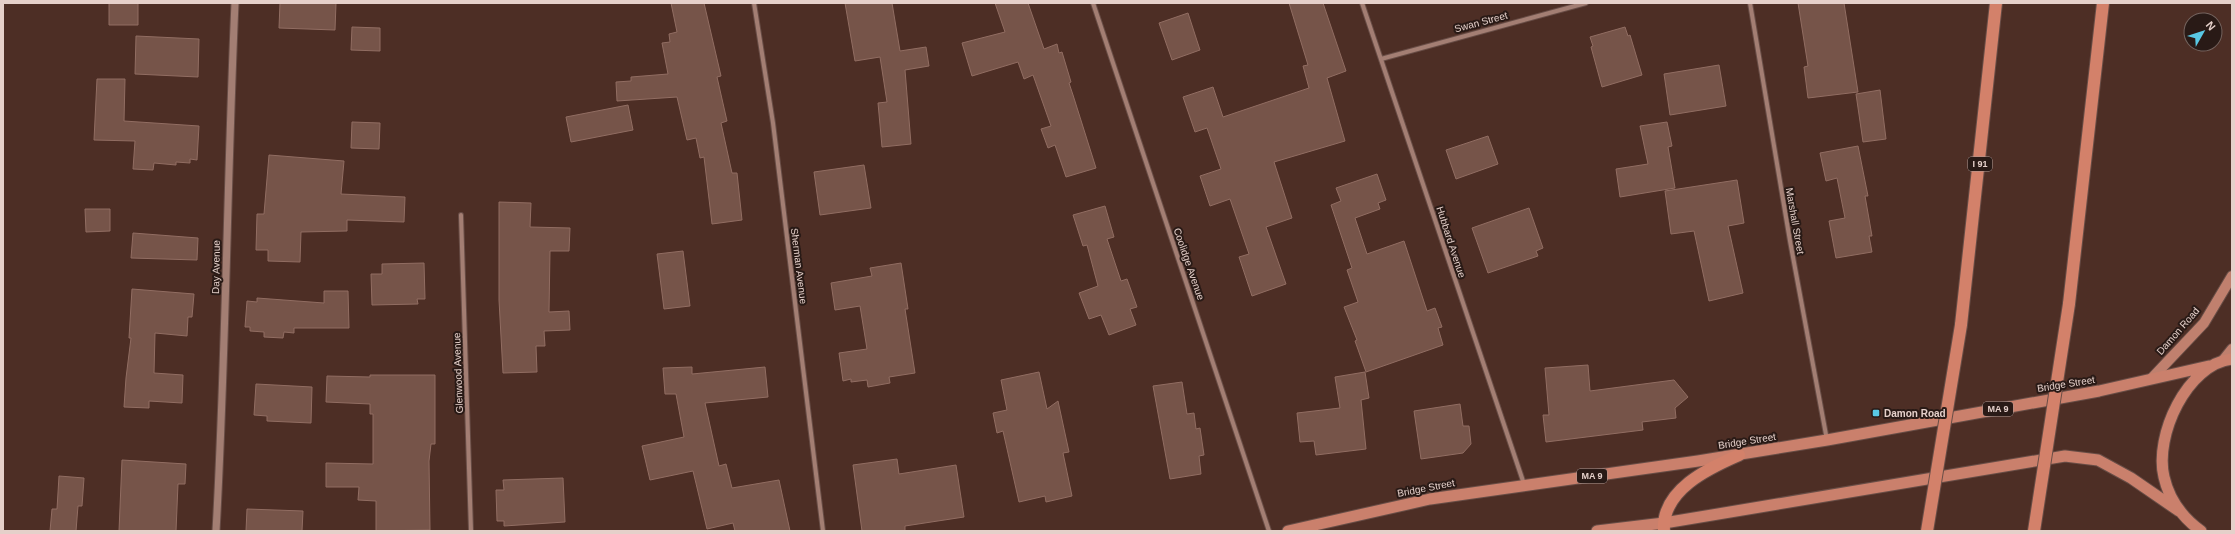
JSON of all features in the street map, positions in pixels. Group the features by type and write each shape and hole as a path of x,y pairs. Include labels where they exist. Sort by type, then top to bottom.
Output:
{"highway":[{"name":"I 91","path":"1927,531 1961,325 1996,3"},
{"path":"2034,531 2069,304 2103,3"},
{"path":"2180,511 2169,494 2164,476 2166,433 2178,402 2209,366 2228,359"},
{"name":"Bridge Street","path":"1288,531 1430,499 1739,455 1828,440 2099,392 2152,378 2209,366"},
{"path":"1664,527 1673,500 1686,485 1706,470 1739,455"},
{"path":"1597,531 1664,527 2065,456 2098,460 2131,478 2180,511 2201,531"}],"main road":[{"name":"Damon Road","path":"2152,378 2204,323 2232,276"},
{"path":"2228,359 2232,349"}],"street":[{"name":"Day Avenue","path":"216,531 224,394 228,173 235,3"},
{"name":"Sherman Avenue","path":"754,3 773,123 823,531"},
{"name":"Coolidge Avenue","path":"1093,3 1268,531"},
{"name":"Hubbard Avenue","path":"1362,3 1525,485"},
{"name":"Swan Street","path":"1381,59 1586,3"},
{"name":"Marshall Street","path":"1750,3 1790,241 1828,440"},
{"name":"Glenwood Avenue","path":"461,215 471,531"}],"building":[{"path":"109,3 138,3 138,25 109,25"},
{"path":"280,3 336,3 335,30 279,28"},
{"path":"671,3 704,3 721,76 717,77 727,121 721,123 732,173 737,173 742,220 712,224 704,157 700,158 696,138 687,140 677,97 617,101 616,82 631,81 631,77 668,74 662,43 670,42 669,34 677,32"},
{"path":"845,3 892,3 900,51 926,47 929,66 905,70 911,144 882,147 878,103 887,102 880,57 855,61"},
{"path":"995,3 1028,3 1044,49 1057,44 1059,53 1062,52 1071,82 1069,83 1096,168 1066,177 1055,145 1048,148 1041,129 1051,126 1033,75 1024,79 1018,62 972,76 962,43 1005,32"},
{"path":"1289,3 1323,3 1346,71 1327,78 1345,141 1274,162 1292,218 1266,227 1286,284 1252,296 1239,257 1249,254 1230,199 1210,206 1200,176 1221,169 1207,128 1195,132 1183,97 1213,87 1223,117 1309,88 1303,66 1308,65"},
{"path":"1798,3 1844,3 1858,92 1808,98 1804,67 1808,66"},
{"path":"1188,13 1200,50 1172,60 1159,23"},
{"path":"352,27 380,28 380,51 351,50"},
{"path":"1625,27 1628,36 1630,35 1642,75 1602,87 1591,47 1593,46 1590,37"},
{"path":"136,36 199,39 198,77 135,74"},
{"path":"1719,65 1726,106 1670,115 1664,74"},
{"path":"97,79 125,79 124,121 199,126 197,160 190,159 190,163 176,162 176,165 154,163 153,170 133,169 135,141 94,140"},
{"path":"1880,90 1886,139 1863,142 1856,94"},
{"path":"628,105 633,130 571,142 566,117"},
{"path":"352,122 380,123 379,149 351,148"},
{"path":"1667,122 1672,146 1668,147 1675,188 1620,197 1616,169 1648,164 1640,126"},
{"path":"1488,136 1498,164 1456,179 1446,150"},
{"path":"1858,146 1868,196 1865,196 1872,236 1869,236 1872,252 1836,258 1829,221 1845,218 1837,178 1826,181 1820,153"},
{"path":"269,155 344,161 341,194 405,197 404,222 347,220 347,231 301,232 300,262 268,261 268,250 256,250 257,214 264,214"},
{"path":"864,165 871,208 820,215 814,172"},
{"path":"1377,174 1386,200 1378,203 1380,209 1355,218 1367,254 1404,241 1427,311 1435,308 1442,327 1438,328 1443,345 1366,372 1355,341 1357,340 1344,307 1358,302 1347,270 1352,268 1331,205 1341,201 1336,188"},
{"path":"1737,180 1744,223 1728,226 1743,293 1709,301 1694,231 1671,234 1665,191"},
{"path":"499,202 531,203 530,227 570,228 569,251 550,251 549,312 569,311 570,330 544,331 545,346 536,346 537,372 503,373 499,300"},
{"path":"1105,206 1114,237 1107,239 1121,281 1127,279 1137,307 1130,309 1136,325 1109,335 1101,315 1089,319 1079,293 1098,286 1087,245 1083,246 1073,215"},
{"path":"1529,208 1543,248 1536,251 1538,256 1488,273 1472,228"},
{"path":"85,209 110,209 110,231 86,232"},
{"path":"133,233 198,238 197,260 131,258"},
{"path":"683,251 690,306 664,309 657,254"},
{"path":"424,263 425,299 417,299 418,304 372,305 371,274 382,274 382,264"},
{"path":"901,263 908,309 905,309 915,373 889,377 890,383 868,387 867,380 851,382 851,379 843,381 839,353 867,349 860,306 835,310 831,283 872,276 870,268"},
{"path":"132,289 194,294 192,317 188,317 187,336 155,333 154,373 183,375 182,403 149,401 149,408 124,407 131,338 129,338"},
{"path":"324,291 348,291 349,328 294,328 294,333 284,332 283,338 264,337 264,332 250,331 250,327 245,327 247,301 257,302 257,298 324,303"},
{"path":"1588,365 1590,391 1674,380 1688,397 1675,408 1676,418 1642,422 1643,430 1546,442 1543,415 1549,415 1545,368"},
{"path":"692,367 692,374 765,367 768,397 705,403 719,466 726,464 732,488 779,480 790,531 735,531 733,523 707,529 693,471 650,480 642,446 684,437 676,394 665,394 663,368"},
{"path":"1039,372 1047,409 1058,401 1069,452 1063,453 1072,496 1046,502 1045,496 1019,502 1003,431 997,433 993,413 1007,410 1001,380"},
{"path":"1365,372 1369,398 1361,400 1366,449 1316,455 1314,441 1300,442 1297,413 1340,408 1335,377"},
{"path":"370,375 435,375 435,444 431,444 429,461 430,530 376,531 376,501 358,500 359,487 326,487 326,463 373,464 373,414 370,414 370,404 326,402 327,376 370,377"},
{"path":"1182,382 1187,414 1194,413 1196,429 1200,428 1204,455 1199,456 1201,474 1170,479 1153,386"},
{"path":"256,384 312,387 311,423 267,421 267,416 254,415"},
{"path":"1460,404 1463,426 1469,426 1471,444 1463,453 1421,459 1414,411"},
{"path":"897,459 899,474 956,465 964,517 905,526 905,531 862,531 853,465"},
{"path":"122,460 186,464 185,484 178,484 176,531 119,531"},
{"path":"59,476 84,478 82,506 78,506 76,531 50,531 52,509 57,509"},
{"path":"563,478 565,522 504,526 504,521 497,521 496,490 504,490 503,480"},
{"path":"247,509 303,511 302,531 246,531"}],"place":[{"name":"Damon Road","path":"1876,413"}]}
